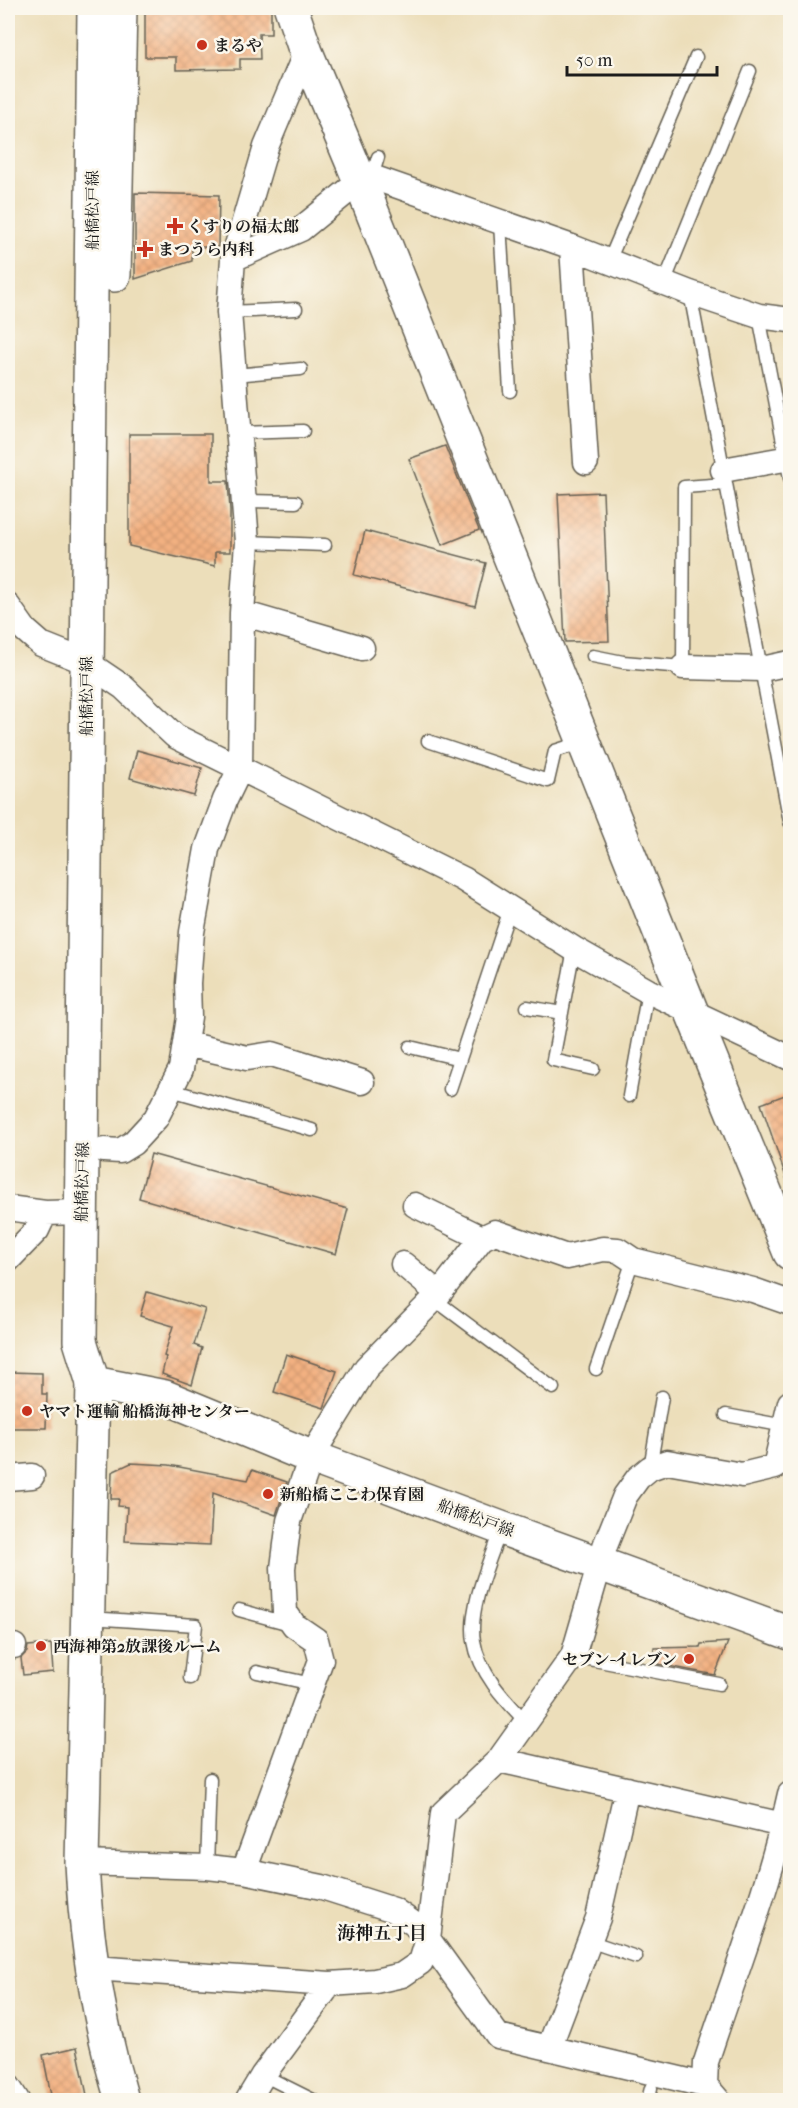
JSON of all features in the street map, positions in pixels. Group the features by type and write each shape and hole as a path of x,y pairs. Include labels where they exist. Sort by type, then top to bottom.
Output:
{"main road":[{"name":"船橋松戸線","path":"93,1383 103,1342 104,1150 96,669 94,8"},
{"name":"船橋松戸線","path":"93,1383 80,1341 81,1212 96,669 120,8"},
{"path":"291,8 306,52 370,171 584,742 690,1010 790,1253"},
{"name":"船橋松戸線","path":"93,1383 165,1398 311,1457 790,1633"},
{"path":"93,1383 82,1863 93,1968 110,2058 122,2100"}],"street":[{"path":"104,1150 120,1150 133,1143 156,1118 181,1069 186,1044 192,932 207,849 225,800 240,769 242,613 247,542 229,312 233,259 266,147 306,52"},
{"path":"233,259 301,230 370,171 500,223 572,247 690,293 759,316 790,320"},
{"path":"572,247 586,462"},
{"path":"724,477 789,465"},
{"path":"8,606 25,630 41,644 96,669 123,687 175,736 463,879 574,950 648,991 790,1058"},
{"path":"242,613 362,648"},
{"path":"683,667 762,669 790,663"},
{"path":"186,1044 247,1058 272,1054 362,1082"},
{"path":"415,1205 482,1239"},
{"path":"8,1208 45,1213 81,1212"},
{"path":"8,1260 37,1230 45,1213"},
{"path":"244,1871 321,1660 316,1640 294,1625 285,1612 282,1568 289,1521 311,1457 366,1368 437,1296 482,1239 495,1232 567,1257 603,1249 618,1250 633,1260 753,1290 790,1304"},
{"path":"403,1264 437,1296"},
{"path":"93,1968 330,1984 375,1982 402,1975 421,1962 428,1939 443,1813 499,1760 573,1656 600,1563 625,1496 638,1478 650,1468 667,1462 742,1475 783,1467 785,1426 790,1403"},
{"path":"8,1478 32,1476"},
{"path":"499,1760 783,1825"},
{"path":"549,2048 598,1918 627,1789"},
{"path":"82,1863 207,1867 244,1871 322,1887 394,1910 414,1924 428,1939 498,2036 711,2093 706,2062 783,1825 790,1794"},
{"path":"248,2100 330,1984"},
{"path":"8,2086 17,2100"}],"lane":[{"path":"609,261 696,57"},
{"path":"664,283 750,70"},
{"path":"500,223 510,391"},
{"path":"690,293 790,822"},
{"path":"229,312 296,309"},
{"path":"759,316 789,465"},
{"path":"234,375 301,369"},
{"path":"239,433 303,431"},
{"path":"593,656 623,662 683,667 684,488 724,477"},
{"path":"244,501 297,502"},
{"path":"247,542 325,545"},
{"path":"428,741 548,782 555,751 584,742"},
{"path":"450,1089 510,909"},
{"path":"574,950 553,1060 593,1069"},
{"path":"629,1096 648,991"},
{"path":"527,1007 562,1013"},
{"path":"410,1047 460,1059"},
{"path":"171,1090 312,1130"},
{"path":"596,1369 633,1260"},
{"path":"437,1296 553,1389"},
{"path":"650,1468 662,1396"},
{"path":"726,1415 785,1426"},
{"path":"501,1528 475,1609 474,1641 484,1669 502,1696 526,1722"},
{"path":"239,1610 294,1625"},
{"path":"86,1618 196,1625 190,1678"},
{"path":"573,1656 719,1684"},
{"path":"257,1672 312,1684"},
{"path":"207,1867 210,1779"},
{"path":"589,1941 636,1956"},
{"path":"263,2076 313,2100"}],"building":[{"name":"まるや","path":"145,8 271,8 271,34 259,34 260,59 240,59 240,69 176,70 176,57 145,57"},
{"path":"135,193 219,195 218,247 192,247 192,261 135,279"},
{"path":"129,434 211,434 211,481 228,481 230,510 230,552 215,552 215,566 129,546"},
{"path":"445,446 479,530 442,545 409,459"},
{"path":"603,492 609,641 565,642 558,494"},
{"path":"365,531 486,563 475,606 354,575"},
{"path":"137,750 202,768 194,796 130,778"},
{"path":"790,1093 790,1183 788,1183 761,1104"},
{"path":"151,1154 348,1209 336,1254 139,1198"},
{"path":"147,1292 205,1309 194,1345 202,1348 192,1385 162,1374 166,1357 164,1356 173,1326 140,1316"},
{"path":"286,1354 337,1371 324,1408 274,1392"},
{"name":"ヤマト運輸 船橋海神センター","path":"9,1372 42,1373 42,1394 47,1394 46,1428 8,1428"},
{"path":"131,1463 169,1465 248,1480 252,1470 287,1482 276,1515 213,1493 210,1545 125,1541 127,1507 118,1506 119,1499 111,1499 112,1472"},
{"path":"728,1642 715,1675 653,1663 654,1648 700,1647 701,1644"},
{"name":"西海神第2放課後ルーム","path":"51,1644 53,1672 23,1675 21,1658 27,1652 28,1646"},
{"path":"77,2047 88,2100 52,2100 43,2055"}],"place":[{"name":"まるや","path":"202,45"},
{"name":"くすりの福太郎","path":"175,226"},
{"name":"まつうら内科","path":"145,249"},
{"name":"ヤマト運輸 船橋海神センター","path":"27,1411"},
{"name":"新船橋ここわ保育園","path":"268,1494"},
{"name":"西海神第2放課後ルーム","path":"41,1646"},
{"name":"セブン-イレブン","path":"689,1659"}],"district":[{"name":"海神五丁目","path":"382,1933"}]}
